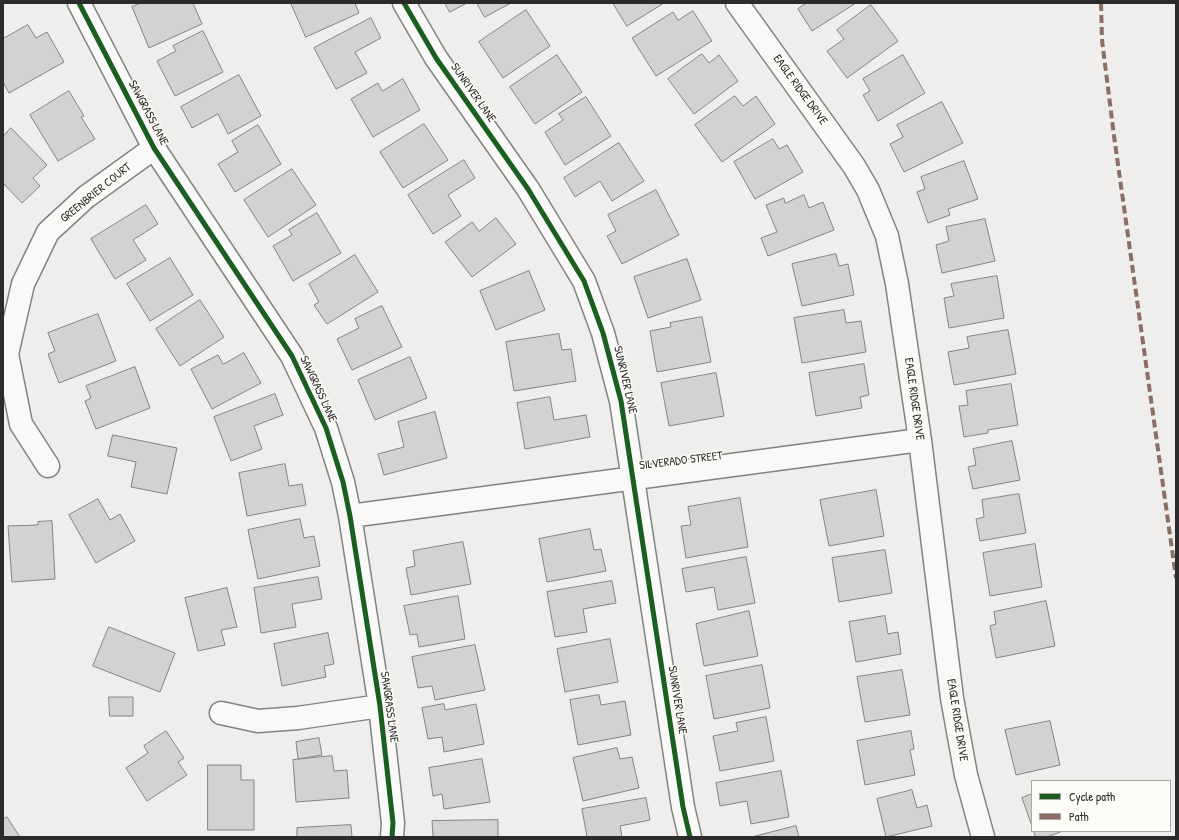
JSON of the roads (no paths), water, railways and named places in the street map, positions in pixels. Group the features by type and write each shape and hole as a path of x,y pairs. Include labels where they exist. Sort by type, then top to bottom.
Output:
{"street":[{"name":"SAWGRASS LANE","path":"79,3 154,148 292,356 326,428 343,482 350,516 380,706 393,823 392,837"},
{"name":"SUNRIVER LANE","path":"404,3 436,58 528,189 584,281 604,333 621,401 682,807 690,837"},
{"name":"EAGLE RIDGE DRIVE","path":"737,3 854,166 868,190 887,236 897,284 920,440 952,698 966,775 983,837"},
{"name":"GREENBRIER COURT","path":"48,466 21,424 7,354 23,284 48,232 86,197 154,148"},
{"name":"SILVERADO STREET","path":"350,516 632,477 920,440"},
{"path":"221,713 258,721 298,718 380,706"}]}
